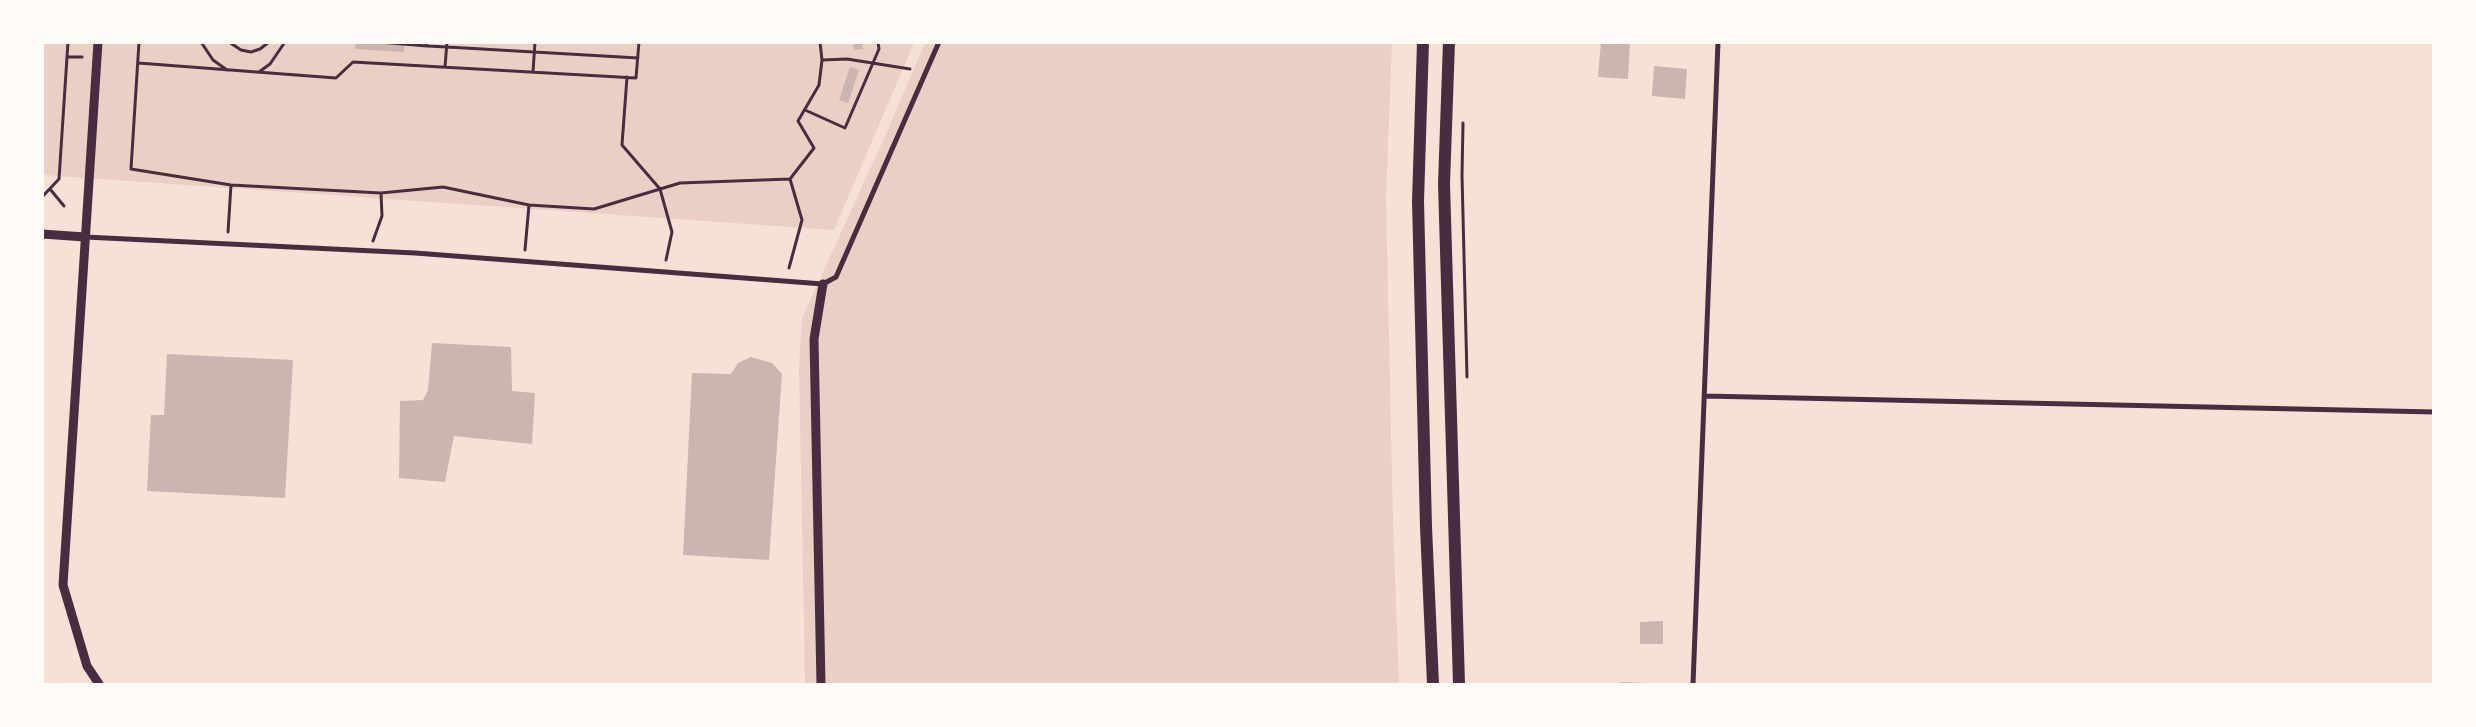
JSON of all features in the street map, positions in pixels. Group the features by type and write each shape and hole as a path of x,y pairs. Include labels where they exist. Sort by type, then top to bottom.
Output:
{"main road":[{"path":"1423,42 1418,201 1426,527 1433,684"},
{"path":"1449,42 1444,184 1459,684"}],"street":[{"path":"98,42 63,586 87,666 99,684"},
{"path":"42,234 415,253 823,284 836,277 939,42"},
{"path":"1693,684 1718,42"},
{"path":"821,684 814,339 823,284"},
{"path":"1705,396 2434,412"}],"path":[{"path":"42,197 58,179 68,42"},
{"path":"139,42 131,169 231,184 381,193 443,187 529,205 594,209 680,183 790,179"},
{"path":"201,42 204,50 213,60 227,70"},
{"path":"229,42 241,50 251,52 260,49 269,42"},
{"path":"259,72 270,64 285,42"},
{"path":"379,42 638,58"},
{"path":"445,67 447,42"},
{"path":"533,72 534,42"},
{"path":"138,63 336,78 353,62 636,78 639,42"},
{"path":"790,179 814,148 798,121 819,85 822,60 820,42"},
{"path":"805,110 845,128 879,49 878,42"},
{"path":"67,57 82,57"},
{"path":"822,60 847,59 910,69"},
{"path":"627,77 622,145 660,189 672,232 666,260"},
{"path":"1464,118 1462,175 1467,385"},
{"path":"789,268 802,220 790,179"},
{"path":"228,232 231,184"},
{"path":"50,189 64,206"},
{"path":"373,242 382,216 381,193"},
{"path":"525,251 529,205"}],"shaded area":[{"path":"42,43 914,43 834,230 43,175"},
{"path":"925,43 1392,43 1386,198 1393,521 1399,684 805,684 799,368 802,318 886,134"}],"building":[{"path":"356,42 405,42 404,52 355,49"},
{"path":"853,42 862,42 863,49 854,50"},
{"path":"1601,42 1630,42 1628,79 1598,77"},
{"path":"1654,66 1687,69 1685,99 1652,96"},
{"path":"850,67 859,70 848,103 839,100"},
{"path":"432,343 511,347 512,391 535,393 532,444 454,436 445,482 399,478 400,401 423,400 428,390"},
{"path":"167,354 293,360 285,498 147,491 151,415 164,415"},
{"path":"751,357 772,363 782,374 769,560 683,555 692,373 731,374 738,363"},
{"path":"1663,621 1663,644 1640,644 1640,622"},
{"path":"1620,682 1649,683 1649,684 1620,684"}]}
